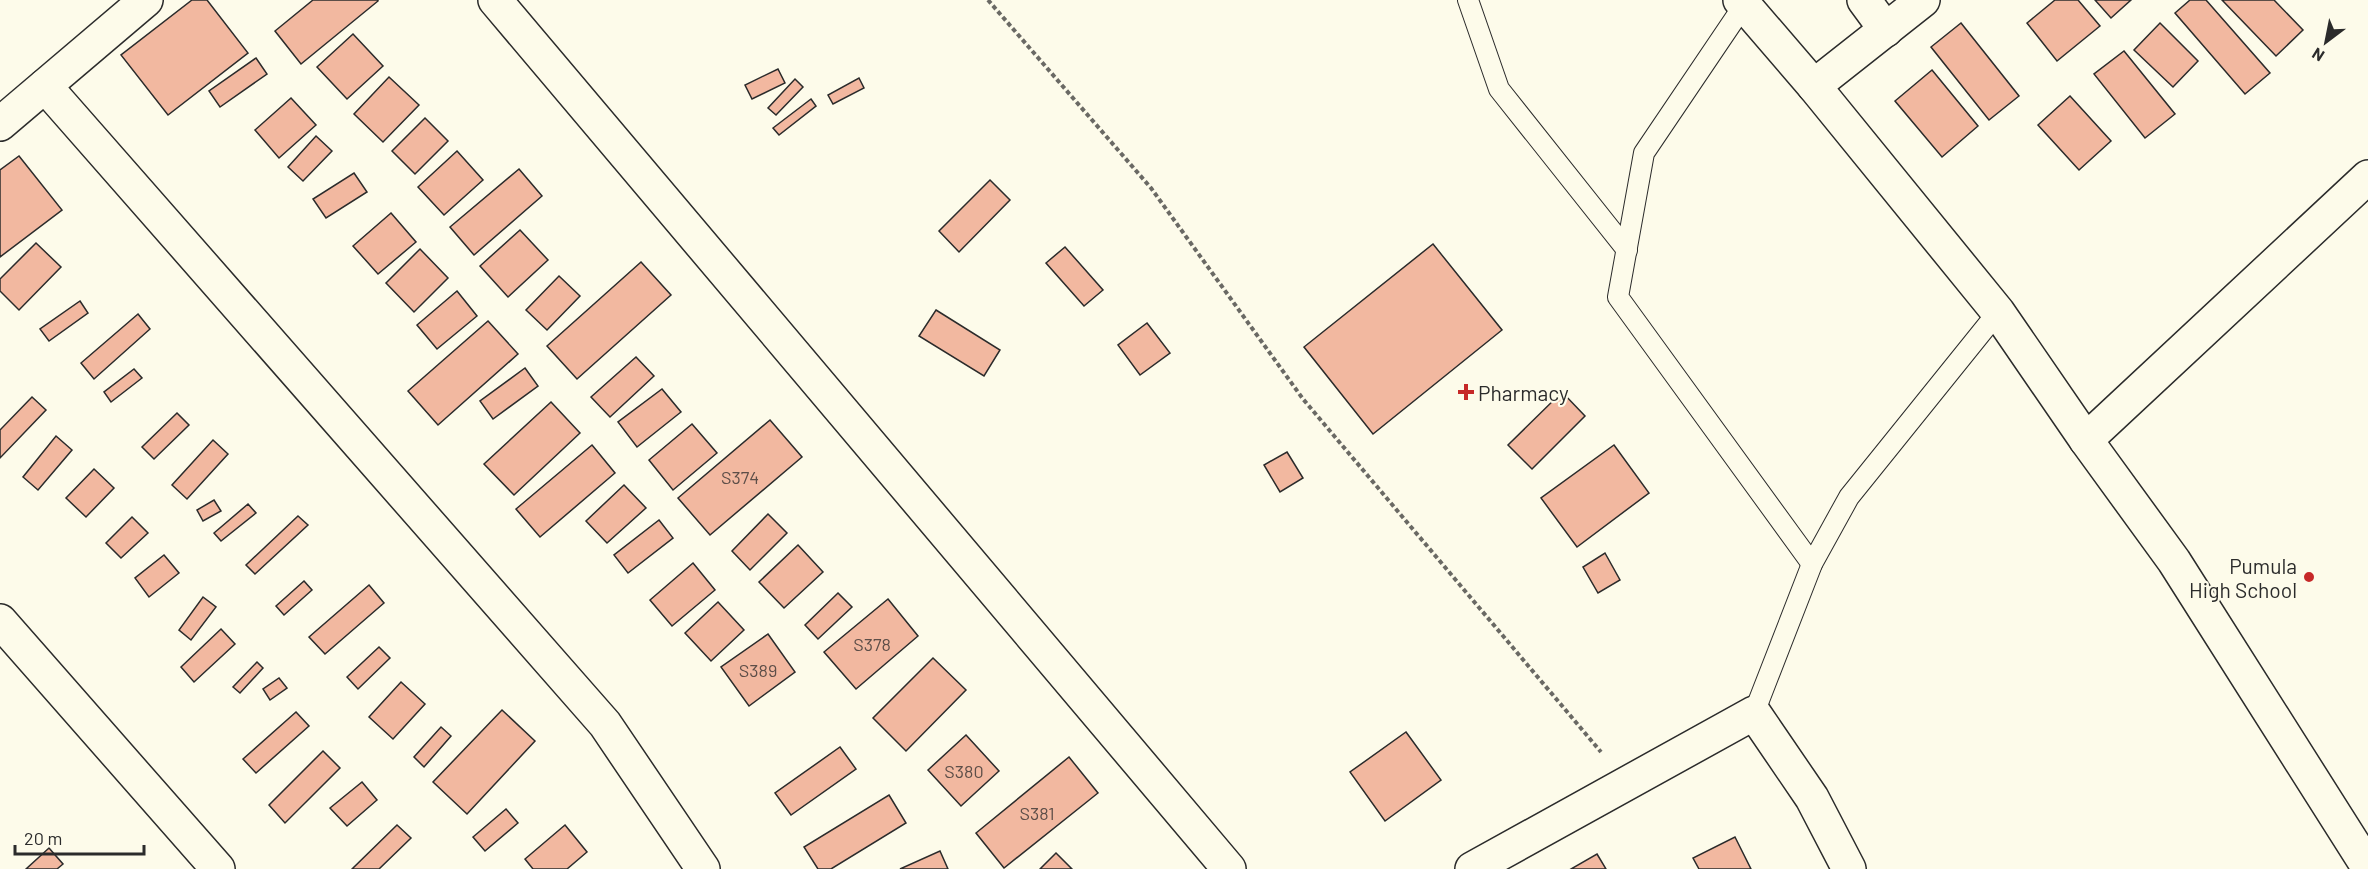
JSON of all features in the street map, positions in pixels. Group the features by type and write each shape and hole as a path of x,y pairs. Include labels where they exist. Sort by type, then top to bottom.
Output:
{"street":[{"path":"0,124 146,0"},
{"path":"495,0 1229,869"},
{"path":"1864,0 1886,30"},
{"path":"1814,86 1923,0"},
{"path":"1742,2 1814,86 1998,312 2086,440 2174,561 2368,867"},
{"path":"45,86 605,724 703,869"},
{"path":"2086,440 2368,177"},
{"path":"0,621 218,869"},
{"path":"1472,869 1754,713 1812,798 1849,869"}],"lane":[{"path":"1468,0 1499,89 1627,250"},
{"path":"1742,2 1644,153 1618,297 1812,564"},
{"path":"1754,713 1812,564 1849,497 1998,312"}],"path":[{"path":"988,0 1151,188 1303,399 1627,783"}],"building":[{"path":"192,0 207,0 248,53 168,115 121,55"},
{"path":"313,0 378,1 301,64 275,31"},
{"path":"2055,0 2078,0 2100,26 2057,61 2027,23"},
{"path":"2095,0 2131,0 2111,18"},
{"path":"2190,0 2206,0 2270,73 2245,94 2175,13"},
{"path":"2222,0 2274,0 2303,30 2276,56"},
{"path":"1961,23 2019,96 1989,120 1931,47"},
{"path":"2160,23 2198,61 2173,87 2134,50"},
{"path":"353,34 383,66 347,99 317,67"},
{"path":"2124,51 2175,114 2145,138 2094,74"},
{"path":"256,58 267,74 220,107 209,91"},
{"path":"778,69 785,83 752,99 745,85"},
{"path":"1932,70 1978,126 1942,157 1895,101"},
{"path":"389,77 419,105 383,142 354,114"},
{"path":"859,78 864,88 833,104 828,95"},
{"path":"795,79 803,87 776,115 768,108"},
{"path":"2070,96 2111,141 2079,170 2038,125"},
{"path":"291,98 316,125 279,158 255,130"},
{"path":"811,99 816,106 779,135 773,128"},
{"path":"425,118 448,141 415,174 392,151"},
{"path":"316,136 332,151 303,181 288,167"},
{"path":"457,151 483,180 444,215 418,187"},
{"path":"19,156 62,210 0,257 0,170"},
{"path":"519,169 542,196 474,255 450,227"},
{"path":"354,173 367,192 326,218 313,199"},
{"path":"990,180 1010,200 959,252 939,231"},
{"path":"391,213 416,242 378,274 353,246"},
{"path":"520,230 548,260 508,297 480,266"},
{"path":"36,243 61,267 19,310 0,291 0,279"},
{"path":"1433,244 1502,330 1373,434 1304,347"},
{"path":"1065,247 1103,290 1084,306 1046,263"},
{"path":"420,249 448,278 414,312 386,283"},
{"path":"641,262 671,295 577,379 547,346"},
{"path":"559,276 580,296 547,330 526,310"},
{"path":"457,291 477,316 437,349 417,325"},
{"path":"80,301 88,313 49,341 40,329"},
{"path":"936,310 1000,350 984,376 919,336"},
{"path":"138,314 150,329 94,379 81,363"},
{"path":"488,321 518,354 438,425 408,391"},
{"path":"1147,323 1170,353 1140,375 1118,345"},
{"path":"636,357 654,376 610,417 591,397"},
{"path":"525,368 538,386 493,419 480,401"},
{"path":"134,369 142,378 111,402 104,392"},
{"path":"662,389 681,412 637,447 618,422"},
{"path":"1562,392 1585,416 1532,469 1508,445"},
{"path":"32,397 46,410 0,458 0,430"},
{"path":"551,402 580,433 514,495 484,464"},
{"path":"177,413 189,425 154,459 142,447"},
{"path":"770,420 802,457 710,535 678,498"},
{"path":"692,424 717,453 673,490 649,460"},
{"path":"56,436 72,450 38,490 23,477"},
{"path":"213,440 228,454 187,499 172,485"},
{"path":"592,445 615,473 540,537 516,509"},
{"path":"1614,445 1649,493 1577,547 1541,498"},
{"path":"1287,452 1303,478 1280,492 1264,465"},
{"path":"94,469 114,488 86,517 66,498"},
{"path":"624,485 646,508 607,543 586,521"},
{"path":"214,500 221,511 203,521 197,510"},
{"path":"248,504 256,513 221,541 214,533"},
{"path":"768,514 787,533 750,570 732,551"},
{"path":"298,516 308,525 255,574 246,565"},
{"path":"132,517 148,533 121,558 106,543"},
{"path":"659,520 673,538 628,573 614,555"},
{"path":"798,545 823,572 784,608 759,582"},
{"path":"1605,553 1620,580 1598,593 1583,567"},
{"path":"164,555 179,573 149,597 135,578"},
{"path":"693,563 715,590 672,626 650,600"},
{"path":"304,581 312,590 284,615 276,606"},
{"path":"369,585 384,603 325,654 309,637"},
{"path":"838,593 852,607 818,639 805,625"},
{"path":"203,597 216,607 191,640 179,630"},
{"path":"888,599 918,636 856,689 824,652"},
{"path":"718,602 744,630 711,661 685,633"},
{"path":"221,629 235,644 194,682 181,667"},
{"path":"768,634 795,672 749,706 721,667"},
{"path":"379,647 390,658 358,689 347,677"},
{"path":"933,658 966,690 906,751 873,718"},
{"path":"257,662 263,668 240,693 233,687"},
{"path":"279,678 287,688 270,700 263,689"},
{"path":"401,682 425,704 393,739 369,717"},
{"path":"502,710 535,741 467,814 433,782"},
{"path":"296,712 309,726 256,773 243,759"},
{"path":"441,727 451,736 424,767 414,757"},
{"path":"1406,732 1441,780 1385,821 1350,772"},
{"path":"966,735 999,771 961,806 928,770"},
{"path":"840,747 856,769 791,815 775,793"},
{"path":"323,751 340,768 285,823 269,805"},
{"path":"1069,757 1098,793 1004,868 976,833"},
{"path":"362,782 377,800 347,826 330,808"},
{"path":"889,795 906,823 831,869 818,869 804,847"},
{"path":"506,809 518,823 485,851 473,837"},
{"path":"397,825 411,838 379,869 352,869"},
{"path":"565,825 587,852 567,869 533,869 525,859"},
{"path":"1735,837 1751,869 1699,869 1693,858"},
{"path":"49,848 63,864 57,869 26,869"},
{"path":"940,851 948,869 900,869"},
{"path":"1056,853 1072,869 1040,869"},
{"path":"1597,854 1606,869 1571,869"}],"place":[{"name":"Pharmacy","path":"1466,392"},
{"name":"Pumula High School","path":"2309,577"}]}
